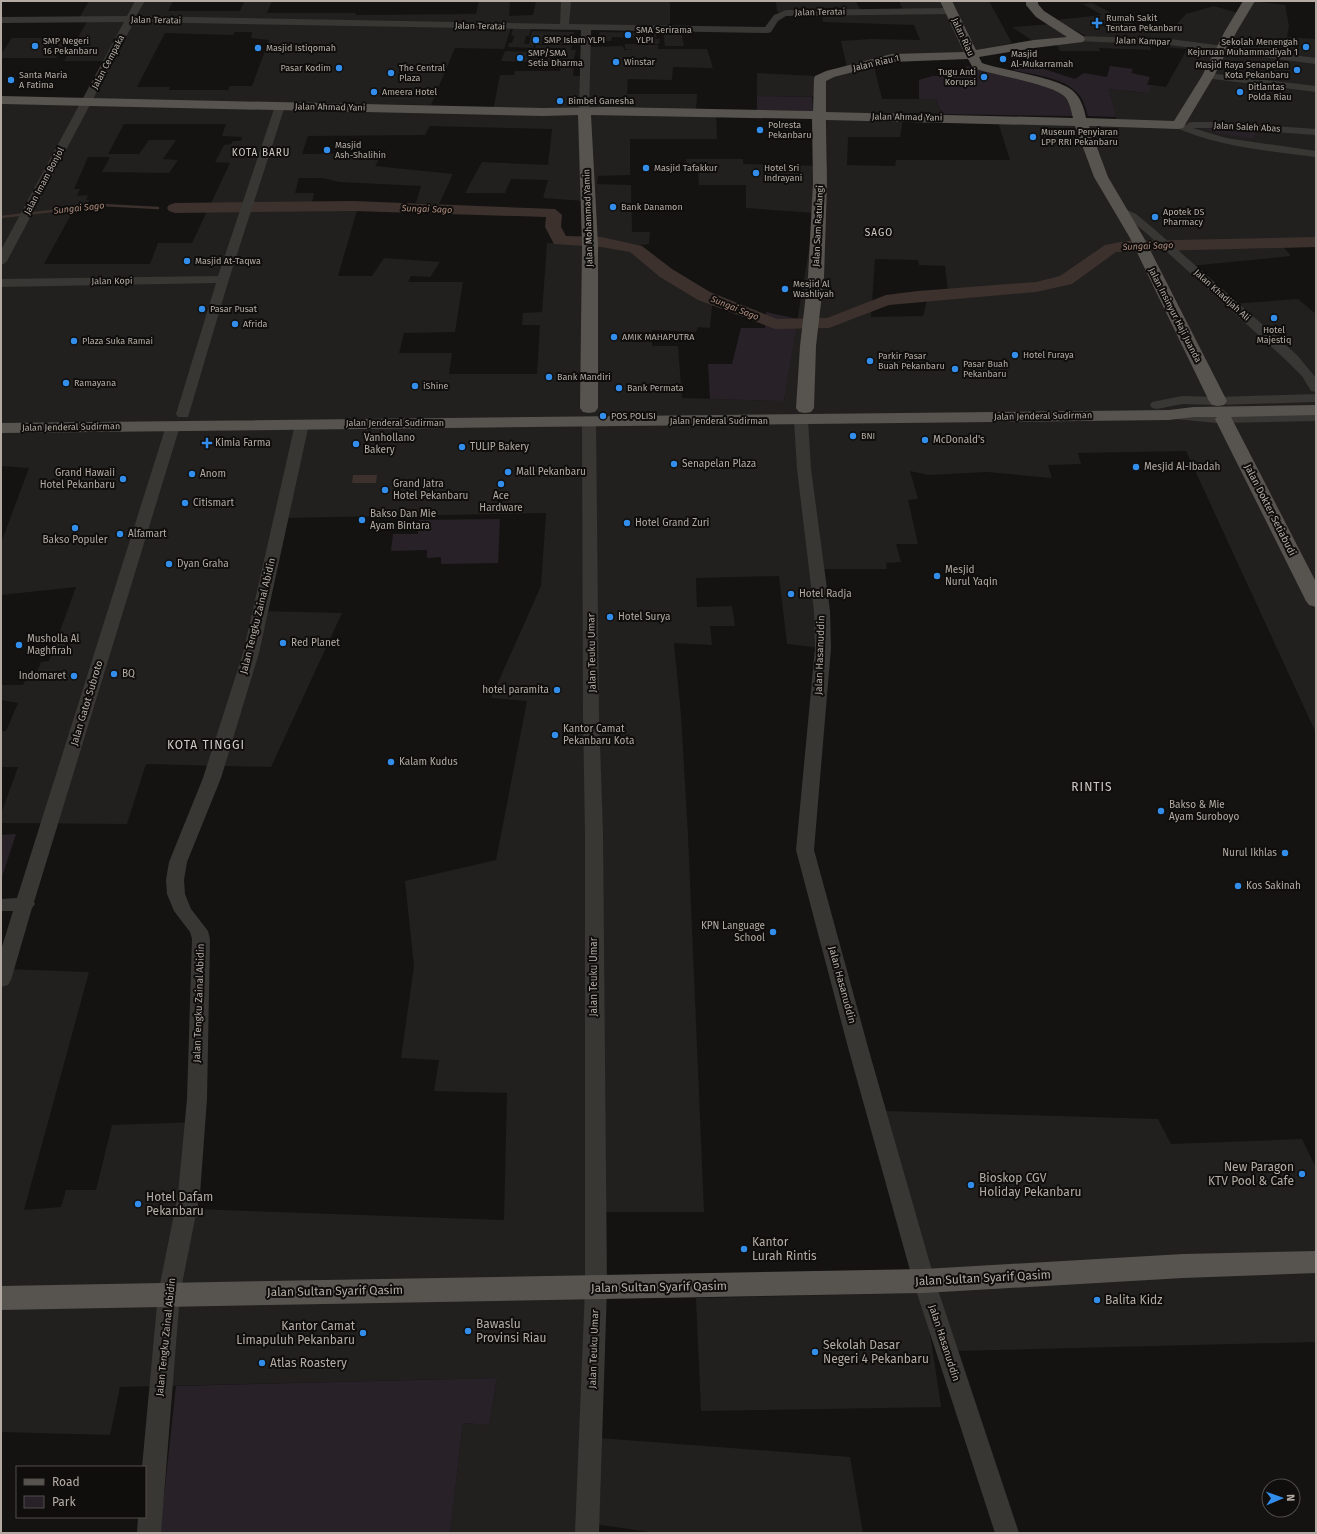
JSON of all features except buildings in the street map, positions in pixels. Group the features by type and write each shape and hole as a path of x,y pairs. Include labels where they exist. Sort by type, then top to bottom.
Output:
{"main road":[{"path":"1032,1 1032,5 1040,14 1079,39"},
{"path":"1178,125 1198,90 1208,76 1249,1"},
{"name":"Jalan Riau","path":"948,6 977,65 1036,79 1061,88 1073,99 1081,122"},
{"name":"Jalan Kampar","path":"971,55 1034,44 1079,39"},
{"name":"Jalan Riau 1","path":"819,116 819,82 820,79 830,74 892,58 971,55"},
{"name":"Jalan Ahmad Yani","path":"1,100 636,112 1178,125"},
{"name":"Jalan Mohammad Yamin","path":"585,111 596,414"},
{"name":"Jalan Sam Ratulangi","path":"803,414 810,325 816,277 820,184 819,116"},
{"name":"Jalan Insinyur Haji Juanda","path":"1081,122 1095,164 1140,246 1218,401"},
{"name":"Jalan Jenderal Sudirman","path":"1,417 302,424 596,414 803,414 1163,410 1316,404"},
{"name":"Jalan Jenderal Sudirman","path":"1197,409 1316,410"},
{"name":"Jalan Jenderal Sudirman","path":"1,428 178,420 556,415"},
{"name":"Jalan Dokter Setiabudi","path":"1224,419 1316,601"},
{"name":"Jalan Sultan Syarif Qasim","path":"1,1298 924,1281 1183,1266 1316,1262"}],"street":[{"name":"Jalan Cempaka","path":"85,102 140,1"},
{"path":"564,27 566,1"},
{"name":"Jalan Teratai","path":"1,20 130,20 768,30 776,17 786,12 948,6"},
{"name":"Jalan Mohammad Yamin","path":"585,111 586,27"},
{"name":"Jalan Kampar","path":"1079,39 1154,40 1316,61"},
{"path":"1208,76 1316,89"},
{"name":"Jalan Imam Bonjol","path":"1,261 85,102"},
{"name":"Jalan Gatot Subroto","path":"1,980 223,279 280,106"},
{"path":"1178,125 1193,132 1238,143 1316,154"},
{"name":"Jalan Saleh Abas","path":"1178,125 1218,125 1316,132"},
{"name":"Jalan Khadijah Ali","path":"1120,210 1132,216 1292,358 1307,374 1316,388"},
{"name":"Jalan Kopi","path":"1,283 223,279"},
{"path":"1163,410 1182,400 1218,401 1316,398"},
{"path":"1163,410 1224,419 1316,417"},
{"name":"Jalan Teuku Umar","path":"587,1533 596,1288 594,832 591,716 596,414"},
{"name":"Jalan Hasanuddin","path":"803,414 805,477 822,611 823,648 806,850 865,1074 924,1281 1007,1533"},
{"name":"Jalan Tengku Zainal Abidin","path":"149,1533 169,1294 189,1194 197,1099 201,938 199,931 183,911 176,894 174,880 178,862 212,778 250,653 302,424"},
{"path":"1,905 26,904"}],"shaded area":[{"path":"89,1 173,1 168,11 240,11 244,1 272,1 267,13 355,13 356,15 476,14 479,1 510,1 509,16 533,15 536,1 670,1 670,30 511,28 504,49 455,48 431,105 86,100 107,61 64,61 88,20 78,20","holes":["235,32 252,32 251,38 269,40 252,86 230,86 228,90 169,90 170,87 137,87 165,33 233,35"]},
{"path":"855,1 861,10 903,10 899,1 989,1 1012,43 959,54 847,67 841,41 871,39 920,40 914,25 823,22 822,12 782,15 777,11 776,2"},
{"path":"1251,1 1285,5 1289,26 1287,37 1316,39 1316,241 1280,243 1291,256 1190,266 1230,304 1298,299 1316,314 1316,733 1186,451 1078,453 1081,464 1048,465 1052,478 987,472 928,475 910,471 918,499 908,500 918,544 896,544 901,562 886,563 887,569 818,569 823,648 787,644 779,576 696,578 697,607 732,606 735,626 710,626 712,645 674,643 681,715 688,835 704,1212 596,1212 599,1438 850,1457 863,1533 656,1533 595,1524 595,1533 450,1533 463,1423 489,1425 497,1378 120,1387 110,1435 1,1432 1,981 5,969 89,972 24,1210 61,1207 66,1190 96,1190 112,1125 200,1122 193,1209 504,1220 507,1093 434,1091 439,1060 401,1058 414,966 405,881 496,860 527,701 491,698 541,586 546,513 282,518 260,611 342,613 271,767 146,764 127,824 1,823 1,814 18,767 1,767 1,731 6,731 18,703 1,700 1,685 23,685 26,679 34,679 41,662 49,661 76,587 1,595 1,543 29,468 1,466 1,104 493,111 500,75 514,75 515,71 560,71 561,64 574,64 573,76 587,76 588,47 623,46 624,50 635,49 625,49 625,44 633,44 658,45 658,49 707,49 713,68 673,67 672,80 628,79 627,94 697,94 696,111 716,111 717,139 630,139 630,175 598,176 597,184 631,185 632,232 650,232 649,244 632,246 658,265 713,296 710,328 698,327 696,332 652,330 652,346 678,346 682,398 784,401 815,213 746,208 746,185 699,185 698,171 687,171 686,159 743,159 743,164 827,166 826,97 757,96 757,73 834,77 874,66 882,99 936,99 942,114 904,113 900,137 848,137 847,165 895,166 896,160 1010,160 997,119 1117,123 1109,89 1147,93 1152,85 1166,87 1187,49 1150,46 1151,50 1099,48 1100,51 1060,51 1053,39 1033,41 1012,27 1052,24 1074,38 1088,37 1056,20 1102,15 1083,4 1092,3 1137,26 1172,29 1186,14 1214,6 1242,14","holes":["124,124 226,124 222,136 242,137 241,141 233,141 231,144 224,145 215,162 230,163 192,243 158,243 150,264 44,264 74,209 88,203 89,200 86,200 88,195 77,196 80,189 74,189 88,157 110,157 102,172 169,173 178,160 163,159 176,140 149,140 139,154 108,154","430,126 552,129 548,165 482,162 465,193 505,193 511,179 548,180 543,198 584,201 585,244 547,243 542,312 523,313 522,325 540,325 537,374 449,374 452,353 399,353 404,333 455,332 463,282 408,282 411,276 430,277 440,262 384,258 372,276 338,276 358,207 311,208 314,193 295,193 299,178 323,178 339,182 421,186 416,203 439,204 453,174 375,166 383,153 302,154 308,136 425,135","875,259 918,260 919,265 945,266 948,291 920,293 927,301 923,316 871,317"]},
{"path":"513,29 531,29 529,36 526,36 524,44 529,44 532,31 574,32 571,44 559,44 561,37 544,36 542,44 534,44 533,48 508,47 509,43 512,43 514,36 511,35"},
{"path":"663,31 681,31 684,46 665,46"},
{"name":"SMA Serirama YLPI","path":"600,32 657,33 655,39 660,39 659,44 645,44 646,38 612,37 611,41 597,41"},
{"name":"SMP Negeri 16 Pekanbaru","path":"12,38 68,38 56,58 1,58 1,54"},
{"path":"536,45 572,45 571,50 576,50 573,62 562,62 564,53 548,52 548,49 535,49"},
{"name":"SMP/SMA Setia Dharma","path":"505,51 537,52 536,57 515,57 562,58 561,63 501,61"},
{"path":"353,475 377,475 376,483 352,483"},
{"path":"886,1111 1158,1119 1171,1144 1302,1139 1316,1168 1316,1342 954,1351"},
{"name":"Sekolah Dasar Negeri 4 Pekanbaru","path":"924,1293 941,1407 701,1411 696,1298"}],"green space":[{"path":"1025,63 1075,79 1084,73 1107,77 1110,66 1133,69 1131,73 1150,77 1147,85 1152,85 1148,93 1109,89 1116,117 1088,116 1080,96 1067,85 1040,75 1013,70"},
{"path":"966,66 1032,81 1063,94 1068,102 1073,116 942,114 936,99 919,99 919,80 932,76 949,76 948,73 968,73"},
{"path":"757,96 812,97 813,111 757,110"},
{"path":"1209,127 1258,130 1253,139 1212,132 1208,130"},
{"path":"766,312 798,319 784,401 710,399 708,364 732,364 741,328 765,328"},
{"path":"500,519 498,563 441,564 441,557 427,558 427,550 391,551 393,534 418,534 419,520"},
{"path":"16,834 1,880 1,835"},
{"path":"497,1378 489,1425 463,1423 450,1533 160,1533 176,1386"}],"waterway":[{"name":"Sungai Sago","path":"1,217 102,205 158,208"},
{"name":"Sungai Sago","path":"175,208 353,206 549,212 554,215 553,227 560,241 601,242 636,249 666,273 704,296 775,324 829,323 886,300 918,296 1036,287 1066,280 1111,248 1126,246 1316,242"}],"place":[{"name":"Rumah Sakit Tentara Pekanbaru","path":"1097,23"},
{"name":"SMA Serirama YLPI","path":"628,35"},
{"name":"SMP Islam YLPI","path":"536,40"},
{"name":"SMP Negeri 16 Pekanbaru","path":"35,46"},
{"name":"Sekolah Menengah Kejuruan Muhammadiyah 1","path":"1306,47"},
{"name":"Masjid Istiqomah","path":"258,48"},
{"name":"SMP/SMA Setia Dharma","path":"520,58"},
{"name":"Masjid Al-Mukarramah","path":"1003,59"},
{"name":"Winstar","path":"616,62"},
{"name":"Pasar Kodim","path":"339,68"},
{"name":"Masjid Raya Senapelan Kota Pekanbaru","path":"1297,70"},
{"name":"The Central Plaza","path":"391,73"},
{"name":"Tugu Anti Korupsi","path":"984,77"},
{"name":"Santa Maria A Fatima","path":"11,80"},
{"name":"Ameera Hotel","path":"374,92"},
{"name":"Ditlantas Polda Riau","path":"1240,92"},
{"name":"Bimbel Ganesha","path":"560,101"},
{"name":"Polresta Pekanbaru","path":"760,130"},
{"name":"Museum Penyiaran LPP RRI Pekanbaru","path":"1033,137"},
{"name":"Masjid Ash-Shalihin","path":"327,150"},
{"name":"Masjid Tafakkur","path":"646,168"},
{"name":"Hotel Sri Indrayani","path":"756,173"},
{"name":"Bank Danamon","path":"613,207"},
{"name":"Apotek DS Pharmacy","path":"1155,217"},
{"name":"Masjid At-Taqwa","path":"187,261"},
{"name":"Mesjid Al Washliyah","path":"785,289"},
{"name":"Pasar Pusat","path":"202,309"},
{"name":"Hotel Majestiq","path":"1274,318"},
{"name":"Afrida","path":"235,324"},
{"name":"AMIK MAHAPUTRA","path":"614,337"},
{"name":"Plaza Suka Ramai","path":"74,341"},
{"name":"Hotel Furaya","path":"1015,355"},
{"name":"Parkir Pasar Buah Pekanbaru","path":"870,361"},
{"name":"Pasar Buah Pekanbaru","path":"955,369"},
{"name":"Bank Mandiri","path":"549,377"},
{"name":"Ramayana","path":"66,383"},
{"name":"iShine","path":"415,386"},
{"name":"Bank Permata","path":"619,388"},
{"name":"POS POLISI","path":"603,416"},
{"name":"BNI","path":"853,436"},
{"name":"McDonald's","path":"925,440"},
{"name":"Kimia Farma","path":"207,443"},
{"name":"Vanhollano Bakery","path":"356,444"},
{"name":"TULIP Bakery","path":"462,447"},
{"name":"Senapelan Plaza","path":"674,464"},
{"name":"Mesjid Al-Ibadah","path":"1136,467"},
{"name":"Mall Pekanbaru","path":"508,472"},
{"name":"Anom","path":"192,474"},
{"name":"Grand Hawaii Hotel Pekanbaru","path":"123,479"},
{"name":"Ace Hardware","path":"501,484"},
{"name":"Grand Jatra Hotel Pekanbaru","path":"385,490"},
{"name":"Citismart","path":"185,503"},
{"name":"Bakso Dan Mie Ayam Bintara","path":"362,520"},
{"name":"Hotel Grand Zuri","path":"627,523"},
{"name":"Bakso Populer","path":"75,528"},
{"name":"Alfamart","path":"120,534"},
{"name":"Dyan Graha","path":"169,564"},
{"name":"Mesjid Nurul Yaqin","path":"937,576"},
{"name":"Hotel Radja","path":"791,594"},
{"name":"Hotel Surya","path":"610,617"},
{"name":"Red Planet","path":"283,643"},
{"name":"Musholla Al Maghfirah","path":"19,645"},
{"name":"BQ","path":"114,674"},
{"name":"Indomaret","path":"74,676"},
{"name":"hotel paramita","path":"557,690"},
{"name":"Kantor Camat Pekanbaru Kota","path":"555,735"},
{"name":"Kalam Kudus","path":"391,762"},
{"name":"Bakso & Mie Ayam Suroboyo","path":"1161,811"},
{"name":"Nurul Ikhlas","path":"1285,853"},
{"name":"Kos Sakinah","path":"1238,886"},
{"name":"KPN Language School","path":"773,932"},
{"name":"New Paragon KTV Pool & Cafe","path":"1302,1174"},
{"name":"Bioskop CGV Holiday Pekanbaru","path":"971,1185"},
{"name":"Hotel Dafam Pekanbaru","path":"138,1204"},
{"name":"Kantor Lurah Rintis","path":"744,1249"},
{"name":"Balita Kidz","path":"1097,1300"},
{"name":"Bawaslu Provinsi Riau","path":"468,1331"},
{"name":"Kantor Camat Limapuluh Pekanbaru","path":"363,1333"},
{"name":"Sekolah Dasar Negeri 4 Pekanbaru","path":"815,1352"},
{"name":"Atlas Roastery","path":"262,1363"}],"district":[{"name":"KOTA BARU","path":"261,153"},
{"name":"SAGO","path":"879,233"},
{"name":"KOTA TINGGI","path":"206,745"},
{"name":"RINTIS","path":"1092,787"}]}
